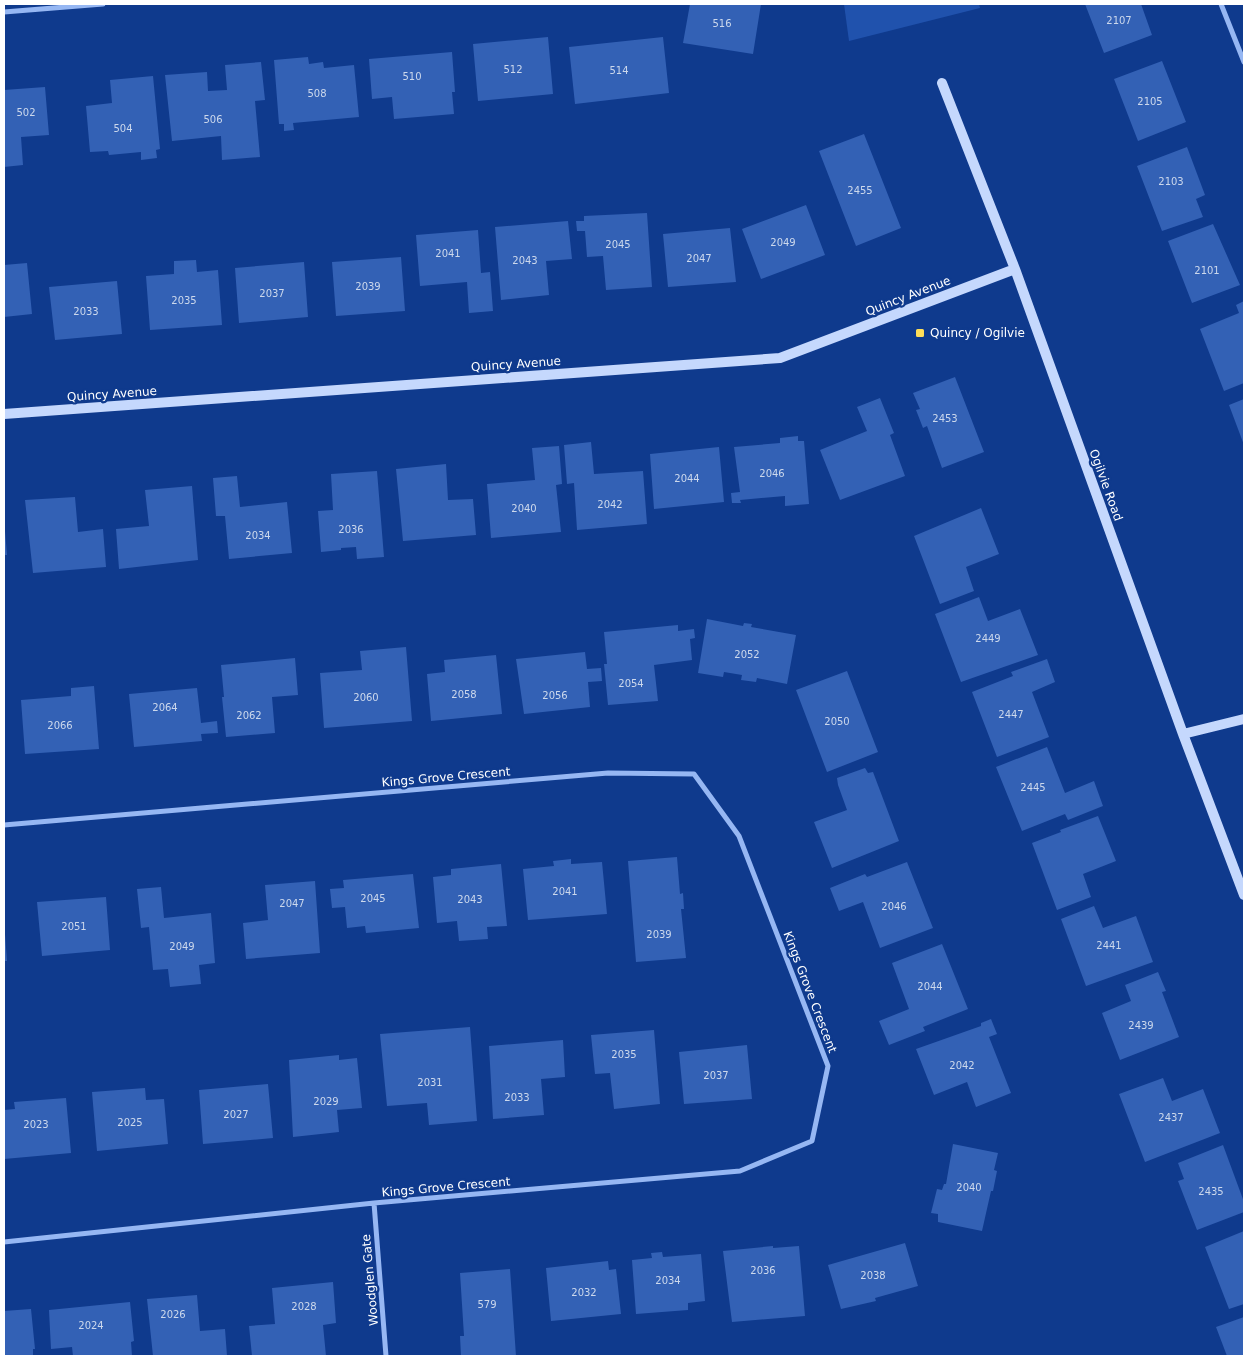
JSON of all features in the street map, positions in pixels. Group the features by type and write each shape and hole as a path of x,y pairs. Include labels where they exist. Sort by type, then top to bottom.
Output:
{"street":[{"path":"4,12 102,4"},
{"path":"1221,4 1244,62"},
{"name":"Ogilvie Road","path":"942,83 1015,269 1183,734 1244,895"},
{"name":"Quincy Avenue","path":"4,414 780,358 1015,269"},
{"path":"1183,734 1244,719"},
{"name":"Kings Grove Crescent","path":"4,825 608,774 694,774 739,836 828,1066 812,1142 740,1171 374,1203 4,1242"},
{"name":"Woodglen Gate","path":"374,1203 386,1356"}],"shaded area":[{"path":"844,4 979,4 980,8 849,41"}],"building":[{"path":"690,4 761,4 753,54 683,43"},
{"path":"1085,4 1141,4 1152,35 1104,53"},
{"path":"548,37 553,94 478,101 473,44"},
{"path":"663,37 669,93 575,104 569,47"},
{"path":"452,52 455,92 452,92 454,114 394,119 392,97 372,99 369,59"},
{"path":"308,57 309,64 323,62 324,68 354,65 359,117 293,123 294,130 284,131 284,124 279,124 274,60"},
{"path":"1162,61 1186,122 1138,141 1114,79"},
{"path":"261,62 265,100 255,101 260,157 222,160 221,136 172,141 165,75 207,72 208,91 227,90 225,65"},
{"path":"153,76 160,149 156,150 157,158 141,160 141,152 109,155 108,151 90,152 86,106 112,103 110,80"},
{"path":"45,87 49,135 21,137 23,165 4,167 4,90"},
{"path":"864,134 901,228 856,246 819,151"},
{"path":"1187,147 1205,195 1196,199 1203,217 1162,231 1137,166"},
{"path":"806,205 825,255 761,279 742,229"},
{"path":"647,213 652,287 606,290 603,256 587,257 585,231 577,231 576,221 584,221 584,216"},
{"path":"568,221 572,259 546,261 549,295 501,300 495,227"},
{"path":"1213,224 1240,285 1192,303 1168,241"},
{"path":"730,228 736,282 668,287 663,234"},
{"path":"478,230 481,273 490,272 493,311 469,313 467,282 420,286 416,235"},
{"path":"401,257 405,311 336,316 332,262"},
{"path":"196,260 197,272 218,270 222,325 150,330 146,276 174,274 174,261"},
{"path":"304,262 308,317 239,323 235,268"},
{"path":"27,263 32,314 4,317 4,265"},
{"path":"117,281 122,334 55,340 49,287"},
{"path":"1244,301 1244,383 1224,391 1200,329 1239,313 1236,305"},
{"path":"955,377 984,452 942,468 927,426 923,428 916,410 920,409 913,393"},
{"path":"880,398 894,433 890,435 905,476 840,500 820,450 867,431 857,407"},
{"path":"1244,399 1244,445 1229,405"},
{"path":"798,436 798,441 804,441 809,504 785,506 785,496 740,500 741,503 732,503 731,493 740,492 734,447 780,443 780,438"},
{"path":"591,442 594,474 643,471 647,524 577,530 574,483 567,484 564,445"},
{"path":"559,446 562,484 556,485 561,532 491,538 487,484 535,480 532,448"},
{"path":"719,447 724,502 654,509 650,454"},
{"path":"446,464 448,500 473,499 476,535 403,541 396,469"},
{"path":"377,471 384,557 357,559 356,547 321,552 318,511 333,510 331,474"},
{"path":"237,476 240,507 287,502 292,553 229,559 225,516 216,516 213,478"},
{"path":"192,486 198,560 119,569 116,529 149,526 145,490"},
{"path":"75,497 78,532 103,529 106,567 33,573 25,500"},
{"path":"981,508 999,554 966,567 974,591 940,604 914,536"},
{"path":"5,531 7,555 4,555"},
{"path":"979,597 988,621 1020,609 1038,655 961,682 935,614"},
{"path":"707,619 743,626 744,623 752,624 751,627 796,635 787,684 757,678 756,682 741,680 742,675 724,672 723,677 698,673"},
{"path":"678,625 678,631 694,629 695,638 690,639 692,660 654,665 658,701 608,705 604,664 607,664 604,632"},
{"path":"406,647 412,721 324,728 320,673 362,670 360,651"},
{"path":"585,652 587,669 601,668 602,681 588,682 590,707 524,714 516,659"},
{"path":"496,655 502,714 431,721 427,674 445,672 444,660"},
{"path":"295,658 298,695 272,697 275,733 226,737 221,665"},
{"path":"1047,659 1055,682 1032,692 1049,737 997,757 972,692 1013,676 1011,672"},
{"path":"847,671 878,752 827,772 796,690"},
{"path":"94,686 99,749 25,754 21,700 71,696 71,688"},
{"path":"197,688 201,723 217,721 218,733 201,734 202,741 134,747 129,694"},
{"path":"1047,747 1065,793 1094,781 1103,806 1068,820 1065,814 1022,831 996,767"},
{"path":"865,768 868,773 873,772 899,841 832,868 814,822 847,810 837,778"},
{"path":"1098,816 1116,861 1083,874 1091,897 1057,910 1032,843"},
{"path":"677,857 680,894 683,893 684,909 681,909 686,958 636,962 628,861"},
{"path":"571,859 571,864 602,862 607,914 528,920 523,869 554,866 553,861"},
{"path":"907,862 933,928 880,948 863,902 839,911 830,888 865,874 867,877"},
{"path":"501,864 507,926 487,927 488,939 459,941 457,921 437,923 433,877 451,875 451,869"},
{"path":"413,874 419,928 366,933 365,926 347,928 345,907 332,908 330,889 344,888 343,880"},
{"path":"315,881 320,953 246,959 243,923 268,920 265,885"},
{"path":"161,887 164,918 211,913 215,963 199,965 201,984 170,987 168,969 153,970 149,927 141,928 137,889"},
{"path":"106,897 110,950 42,956 37,902"},
{"path":"1094,906 1103,928 1136,916 1153,962 1086,986 1061,919"},
{"path":"5,934 7,961 4,961"},
{"path":"942,944 968,1009 923,1027 925,1031 889,1045 879,1021 909,1009 892,963"},
{"path":"1158,972 1166,991 1162,992 1179,1037 1120,1060 1102,1013 1131,1001 1125,985"},
{"path":"991,1019 997,1034 989,1037 1011,1093 976,1107 967,1082 934,1095 916,1049 981,1026 981,1023"},
{"path":"470,1027 477,1121 429,1125 427,1103 387,1106 380,1034"},
{"path":"654,1030 660,1104 614,1109 610,1073 595,1074 591,1035"},
{"path":"563,1040 565,1077 541,1079 544,1115 493,1119 489,1046"},
{"path":"747,1045 752,1099 684,1104 679,1052"},
{"path":"339,1055 339,1060 357,1058 362,1108 337,1110 339,1132 293,1137 289,1060"},
{"path":"1163,1078 1172,1101 1203,1089 1220,1133 1145,1162 1119,1094"},
{"path":"268,1084 273,1138 203,1144 199,1090"},
{"path":"145,1088 146,1100 164,1099 168,1144 97,1151 92,1092"},
{"path":"66,1098 71,1153 4,1159 4,1110 15,1109 14,1102"},
{"path":"953,1144 998,1153 994,1170 997,1171 993,1191 991,1191 982,1231 938,1222 938,1214 931,1213 937,1189 942,1190 944,1184 946,1184"},
{"path":"1223,1145 1244,1202 1244,1212 1197,1230 1178,1181 1184,1179 1178,1163"},
{"path":"1244,1231 1244,1304 1229,1309 1205,1247"},
{"path":"905,1243 918,1286 875,1298 876,1301 841,1309 828,1265"},
{"path":"773,1246 773,1248 799,1246 805,1316 732,1322 723,1251"},
{"path":"662,1252 663,1257 701,1254 705,1301 688,1303 688,1310 636,1314 632,1260 652,1258 651,1253"},
{"path":"608,1261 609,1270 616,1269 621,1314 551,1321 546,1268"},
{"path":"510,1269 516,1356 461,1356 460,1336 464,1336 460,1273"},
{"path":"333,1282 336,1323 323,1325 326,1356 252,1356 249,1326 275,1324 272,1288"},
{"path":"197,1295 200,1331 225,1329 227,1356 153,1356 147,1299"},
{"path":"130,1302 134,1341 131,1342 132,1356 73,1356 72,1347 51,1349 49,1310"},
{"path":"31,1309 35,1349 33,1349 33,1356 4,1356 4,1311"},
{"path":"1244,1317 1244,1356 1227,1356 1216,1327"}],"place":[{"name":"Quincy / Ogilvie","path":"920,333"}]}
